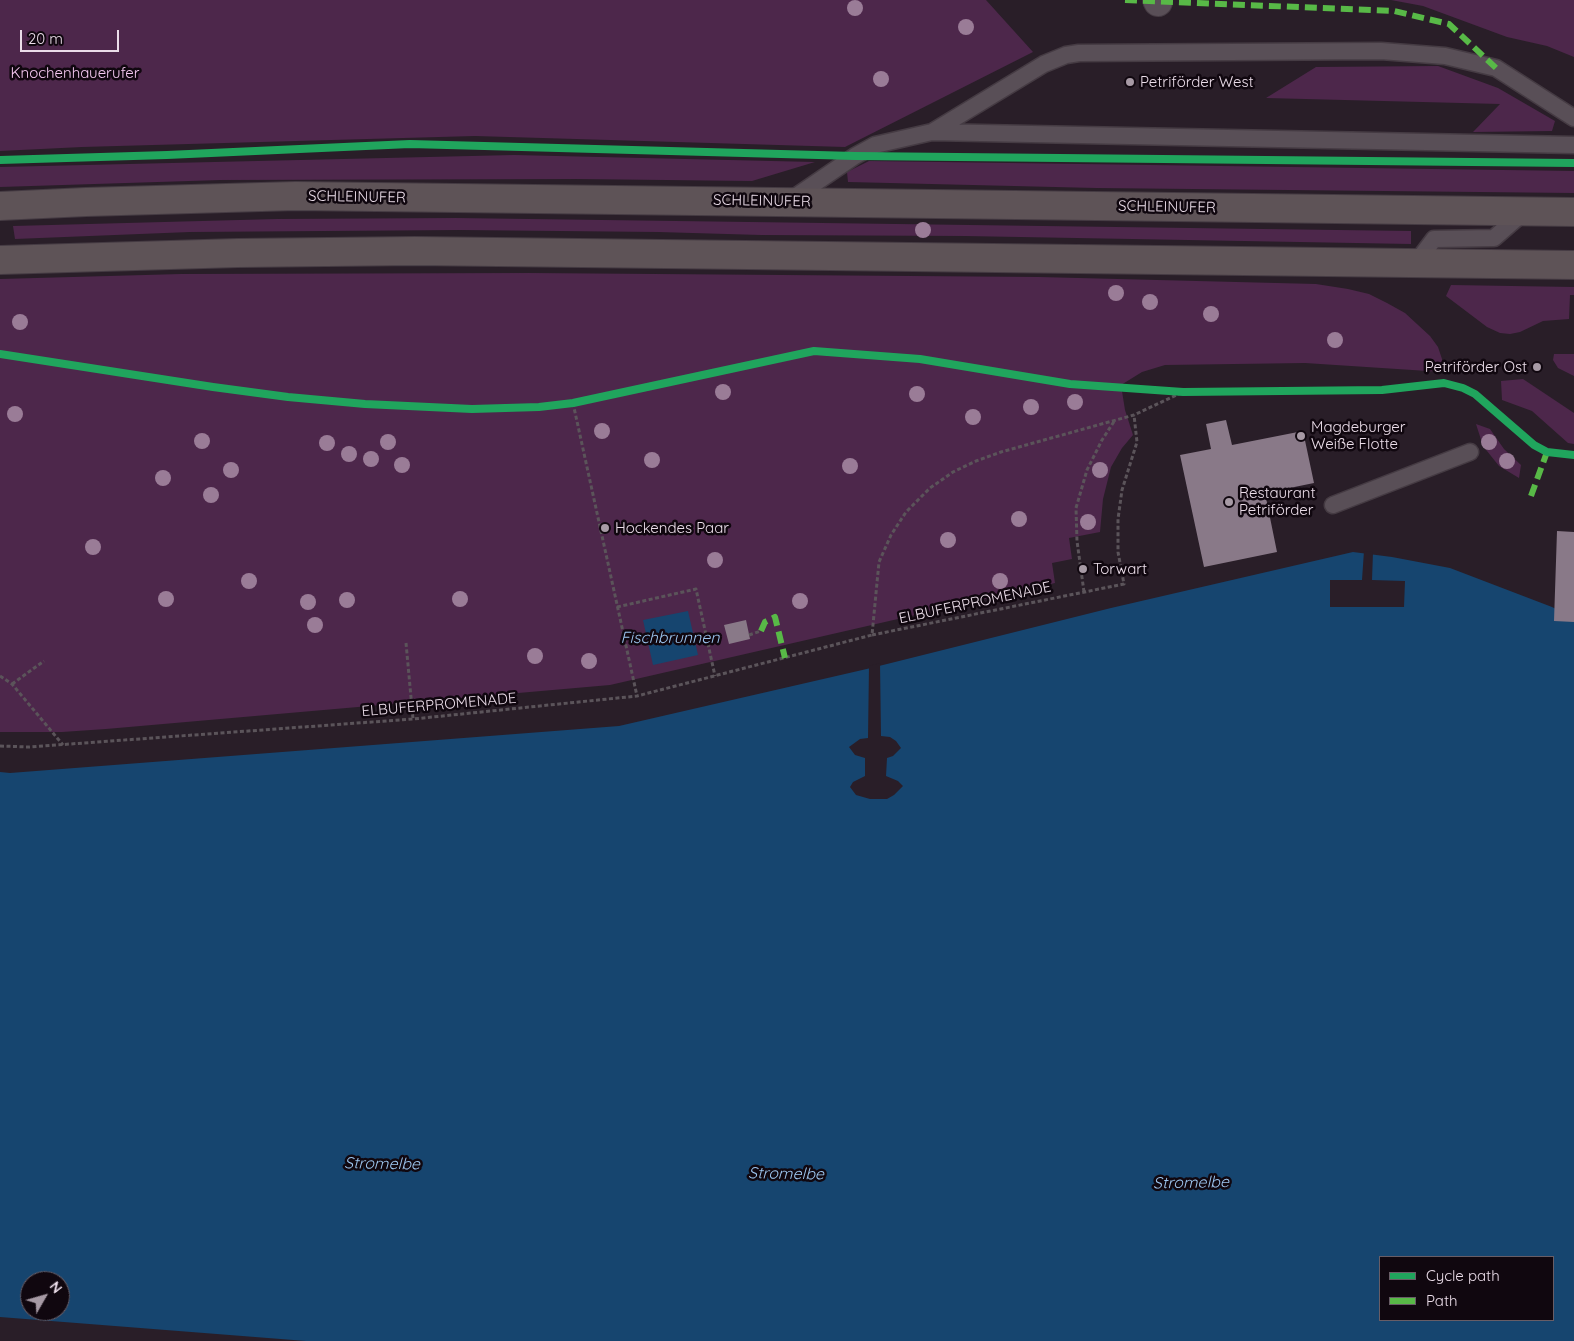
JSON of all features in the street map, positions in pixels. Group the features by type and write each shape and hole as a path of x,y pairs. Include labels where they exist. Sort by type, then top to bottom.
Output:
{"main road":[{"name":"SCHLEINUFER","path":"0,206 296,196 1574,212"},
{"path":"0,260 238,253 415,251 1574,265"}],"lane":[{"path":"932,132 1044,64 1066,55 1091,52 1304,53 1381,51 1446,56 1496,68 1574,118"},
{"path":"788,202 855,156 875,145 932,132 1574,145"},
{"path":"1416,263 1434,239 1494,238 1525,211"},
{"path":"1333,505 1470,452"}],"path":[{"path":"872,636 879,562 890,535 906,512 930,488 954,472 976,461 1000,452 1134,415 1183,392"},
{"path":"573,402 637,696"},
{"path":"1084,592 1077,541 1076,508 1087,470 1102,440 1115,420"},
{"path":"1269,511 1305,511"},
{"path":"617,608 696,589 715,676"},
{"path":"749,635 761,631"},
{"path":"406,642 413,719"},
{"path":"12,684 44,661"},
{"path":"0,676 12,684 63,745"}],"green space":[{"name":"Knochenhauerufer","path":"0,0 986,0 1033,52 845,147 475,136 0,151"},
{"path":"1391,0 1574,0 1574,57 1547,46 1507,37 1423,6"},
{"path":"1438,66 1498,88 1555,121 1552,131 1473,132 1500,104 1266,98 1316,67"},
{"path":"514,155 815,162 752,181 578,179 221,180 0,187 0,167"},
{"path":"869,161 1574,171 1574,193 1096,188 848,182 847,172"},
{"path":"456,218 1411,231 1411,244 460,230 190,232 15,239 13,226 277,219"},
{"path":"529,273 1039,277 1316,284 1369,294 1405,313 1430,336 1438,347 1442,359 1443,372 1305,363 1165,365 1142,372 1121,385 1125,410 1133,435 1122,448 1111,467 1103,499 1100,532 1069,538 1072,559 1052,563 1055,583 610,685 106,729 62,732 0,732 0,279 181,274"},
{"path":"1451,285 1574,287 1574,295 1570,295 1569,319 1543,321 1520,332 1510,334 1500,333 1487,327 1446,296"},
{"path":"1554,354 1574,354 1574,376 1558,368 1553,360"},
{"path":"1523,379 1574,413 1574,444 1568,443 1532,411 1502,400 1501,381"},
{"path":"1476,424 1490,429 1504,449 1521,465 1519,478 1499,466 1483,446"}],"water":[{"name":"Stromelbe","path":"1353,552 1450,568 1552,607 1574,618 1574,1341 306,1341 51,1321 70,1321 70,1271 20,1271 20,1319 0,1317 0,772 10,773 619,726 871,668 1111,608"},
{"name":"Fischbrunnen","path":"688,611 698,655 653,665 643,620"}],"pier":[{"path":"1364,551 1373,552 1372,580 1405,581 1404,607 1330,607 1330,580 1362,580"},
{"path":"880,663 881,736 890,737 901,748 893,756 887,758 886,776 898,781 903,786 887,799 870,799 856,795 850,787 853,782 865,776 865,758 855,755 849,747 860,739 868,738 869,666"}],"building":[{"name":"Restaurant Petriförder","path":"1226,420 1232,445 1303,431 1314,483 1265,493 1277,552 1204,567 1180,455 1211,449 1206,424"},
{"path":"1557,531 1574,532 1574,622 1554,621"},
{"path":"746,620 750,639 729,644 724,625"}],"marked path":[{"path":"1125,0 1394,11 1449,24 1496,68"},
{"path":"1531,496 1547,452"},
{"path":"761,631 765,622 775,617 785,658"}],"cycle path":[{"path":"0,160 167,155 410,144 855,156 1574,163"},
{"path":"0,354 288,397 365,404 472,409 539,407 573,403 814,351 920,359 1070,384 1183,392 1382,390 1444,383 1463,388 1475,394 1534,445 1547,452 1574,455"}],"place":[{"name":"Petriförder West","path":"1130,82"},
{"name":"Petriförder Ost","path":"1537,367"},
{"name":"Magdeburger Weiße Flotte","path":"1301,436"},
{"name":"Restaurant Petriförder","path":"1229,502"},
{"name":"Hockendes Paar","path":"605,528"},
{"name":"Torwart","path":"1083,569"}]}
